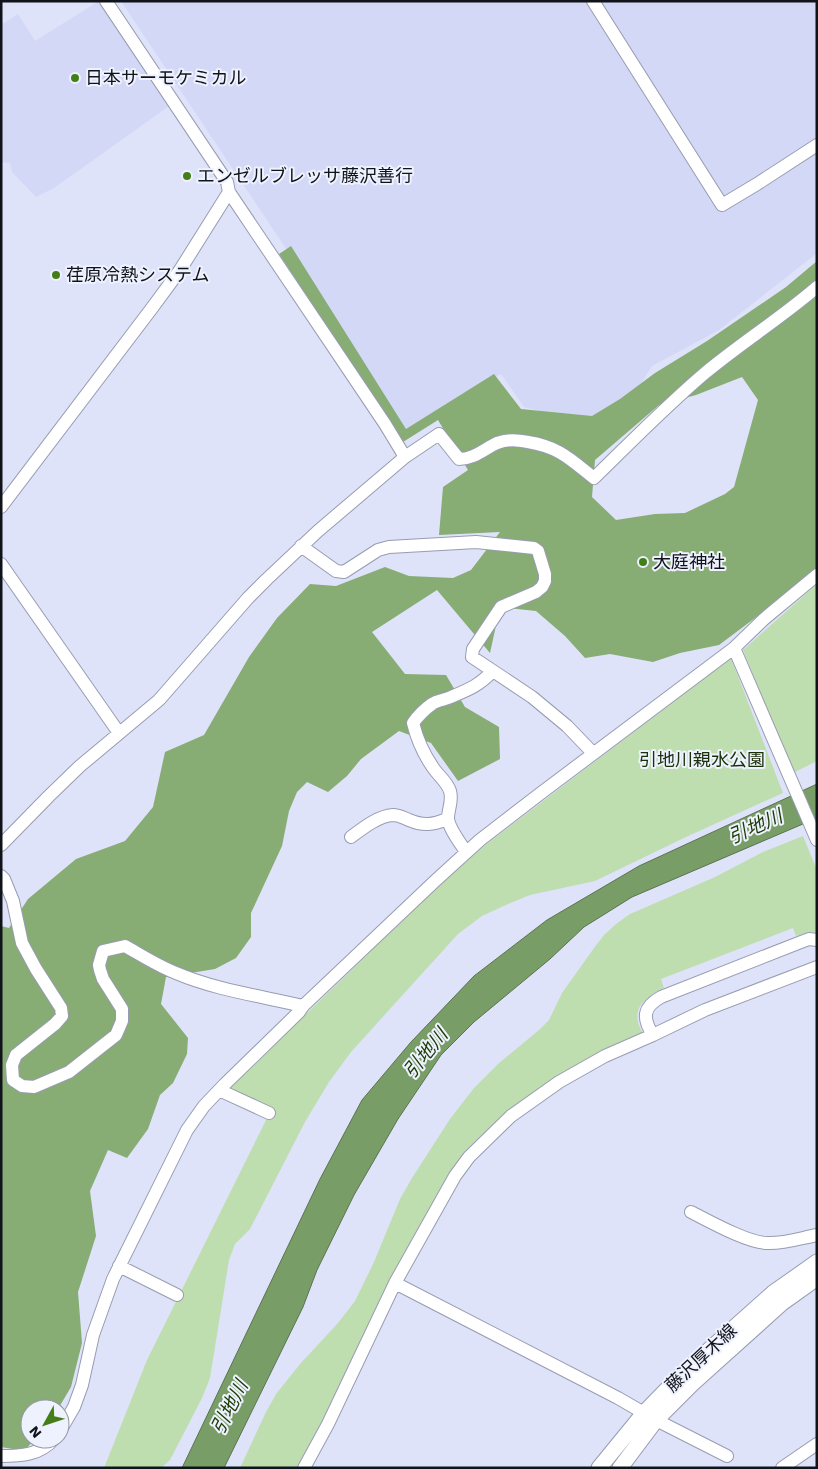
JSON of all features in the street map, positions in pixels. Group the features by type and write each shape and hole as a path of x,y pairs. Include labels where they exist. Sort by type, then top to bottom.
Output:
{"main road":[{"name":"藤沢厚木線","path":"620,1468 650,1417 682,1374 773,1293 817,1262"},
{"name":"藤沢厚木線","path":"599,1468 650,1417 692,1384 782,1303 817,1278"}],"street":[{"path":"106,1 217,167 226,182 229,192 385,424 405,457"},
{"path":"593,1 722,205 817,145"},
{"path":"1,507 180,270 229,192"},
{"path":"1,845 80,766 159,700 248,598 301,546 405,457 439,434 459,459 475,456 497,444 514,440 550,446 594,478 704,374 790,310 817,287"},
{"path":"301,546 336,571 344,572 378,550 389,547 476,542 534,548 538,552 545,574 542,587 536,592 501,607 473,649 472,657 539,703 567,726 593,753"},
{"path":"1,564 119,732"},
{"path":"70,1414 82,1385 100,1313 119,1266 187,1130 204,1106 303,1006 466,852 541,792 734,648 764,619 817,575"},
{"path":"734,648 815,836"},
{"path":"466,852 450,827 448,819 452,801 450,791 433,768 417,740 412,723 434,703 474,688 493,671"},
{"path":"351,837 372,822 391,815 426,825 448,819"},
{"path":"1,876 13,901 22,943 61,1008 62,1016 55,1024 16,1055 12,1065 13,1080 22,1086 34,1087 68,1072 116,1035 122,1021 122,1008 103,979 100,970 99,965 103,951 124,946 174,973 215,986 303,1006"},
{"path":"653,1034 646,1020 646,1013 648,1006 656,1000 809,939 817,940"},
{"path":"304,1468 328,1424 394,1283 455,1176 469,1157 497,1129 511,1116 559,1082 598,1060 706,1010 817,967"},
{"path":"219,1090 269,1113"},
{"path":"691,1212 745,1237 765,1244 817,1235"},
{"path":"119,1266 177,1295"},
{"path":"394,1283 727,1456"},
{"path":"782,1468 817,1444"},
{"path":"1,1456 15,1456 41,1449"}],"shaded area":[{"path":"99,1 169,106 54,188 36,197 12,172 10,163 1,162 1,25 18,14 35,41"},
{"path":"121,1 817,1 817,253 719,330 652,366 633,396 593,425 524,407 501,374 406,429"},
{"path":"291,246 406,429 494,374 521,409 592,416 786,287 817,261 817,569 795,588 719,645 680,653 653,662 610,654 585,658 565,636 536,611 500,607 490,653 437,590 372,632 405,674 446,675 465,707 499,727 500,759 458,781 431,743 399,731 361,759 347,776 328,792 307,782 297,792 289,811 282,846 251,913 251,937 236,958 215,969 166,977 161,1004 188,1038 187,1054 173,1083 160,1095 148,1129 127,1158 108,1150 90,1191 96,1236 78,1292 82,1343 71,1387 64,1399 20,1399 20,1449 26,1449 24,1451 1,1447 1,926 9,928 28,899 76,859 125,841 153,807 165,752 204,735 249,657 277,618 310,584 336,586 385,567 409,576 453,578 471,570 500,532 439,535 443,487 468,470 438,420 403,442 279,254","holes":["742,377 758,400 734,487 725,494 685,513 655,514 616,520 592,497 595,460 659,405 696,395"]}],"green space":[{"name":"引地川親水公園","path":"817,584 817,761 793,773 743,650"},
{"name":"引地川親水公園","path":"731,658 783,793 595,881 530,895 508,904 482,916 458,934 351,1052 329,1082 305,1122 250,1229 235,1244 229,1260 210,1378 202,1398 170,1460 161,1468 104,1468 147,1360 271,1110 228,1090 439,885 484,846"},
{"path":"803,836 817,870 817,933 809,932 796,936 793,928 661,979 664,988 653,993 638,1010 638,1022 643,1034 581,1062 556,1077 465,1154 300,1468 240,1468 276,1394 355,1301 374,1262 400,1199 450,1119 474,1088 498,1064 549,1020 562,993 604,935 630,914 715,877 763,852"}],"water":[{"name":"引地川","path":"817,784 817,818 632,897 584,927 550,959 474,1022 441,1055 398,1119 354,1195 317,1270 303,1307 224,1468 182,1468 320,1179 362,1100 411,1042 474,976 547,920 639,866"}],"place":[{"name":"日本サーモケミカル","path":"75,78"},
{"name":"エンゼルブレッサ藤沢善行","path":"187,176"},
{"name":"荏原冷熱システム","path":"56,275"},
{"name":"大庭神社","path":"643,562"}]}
